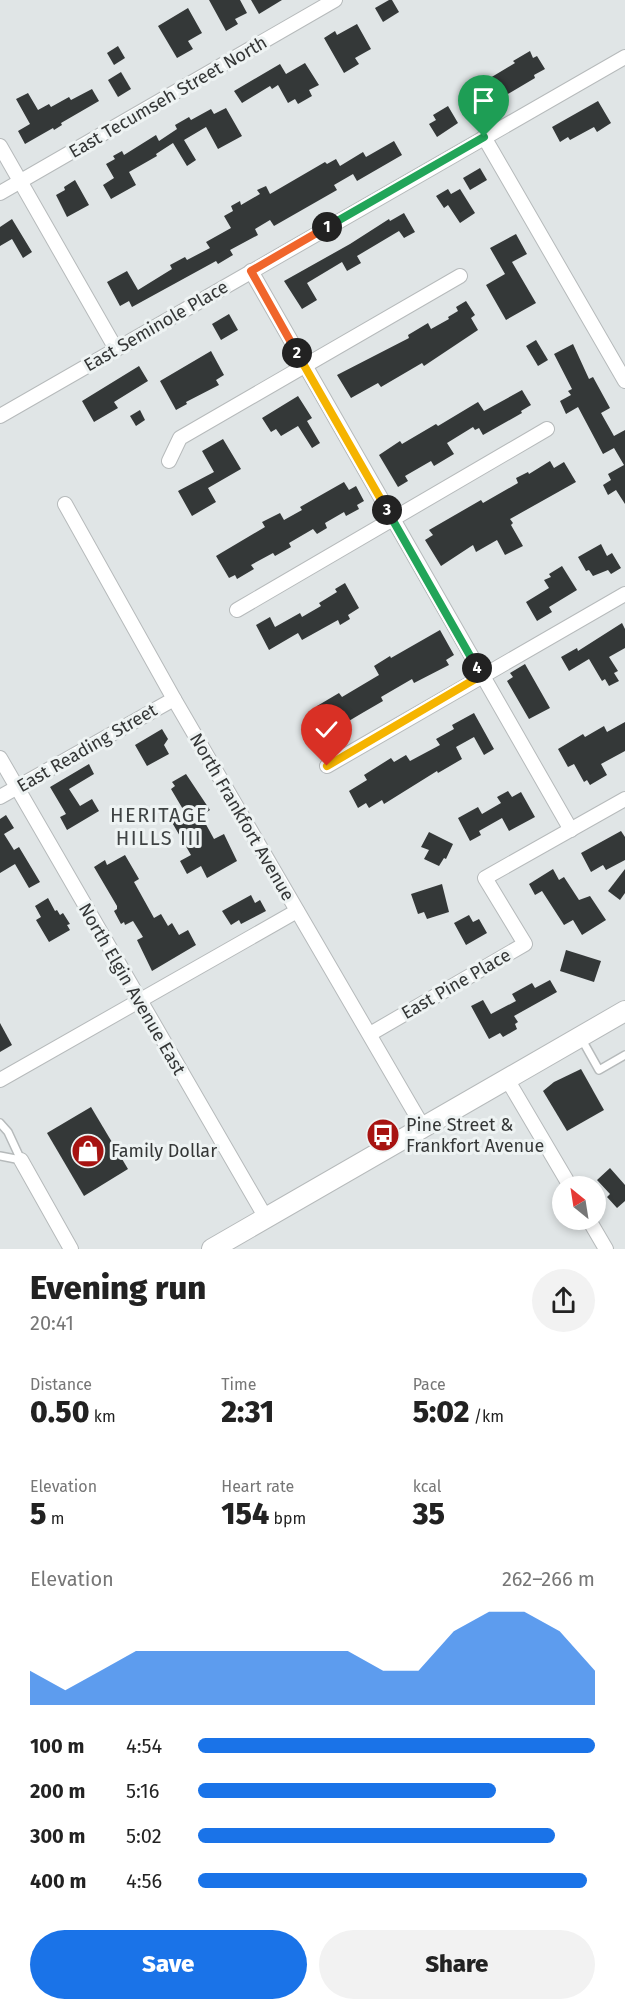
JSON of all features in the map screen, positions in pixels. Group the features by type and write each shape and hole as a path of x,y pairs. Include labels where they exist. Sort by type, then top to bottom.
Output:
{"main road":[{"path":"212,1249 625,1011"}],"street":[{"name":"East Tecumseh Street North","path":"0,193 335,0"},
{"name":"East Seminole Place","path":"0,416 625,57"},
{"path":"484,137 625,381"},
{"path":"0,146 116,349"},
{"path":"251,271 571,830"},
{"path":"169,460 180,438 460,276"},
{"path":"237,610 547,429"},
{"name":"North Frankfort Avenue","path":"65,504 174,699 423,1127"},
{"path":"327,766 625,594"},
{"name":"East Reading Street","path":"0,797 174,699"},
{"name":"North Elgin Avenue East","path":"0,758 139,1002 266,1218"},
{"name":"East Pine Place","path":"370,1034 525,944 485,878 625,799"},
{"path":"0,1080 297,911"},
{"path":"507,1079 564,1176"},
{"path":"21,1160 66,1247"},
{"path":"595,1230 606,1249"}],"lane":[{"path":"580,1037 599,1070 625,1055"},
{"path":"0,1123 8,1132 21,1160"},
{"path":"0,1156 21,1160"}],"building":[{"path":"209,0 240,0 247,13 235,19 238,24 226,31"},
{"path":"251,0 282,0 259,14"},
{"path":"392,0 399,12 383,22 375,8"},
{"path":"188,8 202,33 188,41 193,49 177,58 158,26"},
{"path":"357,24 371,49 355,58 359,64 344,73 324,38 335,31 337,35"},
{"path":"118,46 125,58 114,65 107,53"},
{"path":"530,51 533,58 537,56 545,69 534,75 535,78 501,98 490,78"},
{"path":"305,63 319,85 309,90 312,96 298,104 295,99 288,103 278,85 272,89 270,86 242,103 234,91 280,64 286,74"},
{"path":"121,72 131,89 118,97 108,80"},
{"path":"92,89 99,101 61,123 62,125 54,130 53,128 25,144 18,131 30,124 16,99 28,93 38,110 49,104 51,107 69,97 71,100"},
{"path":"598,101 611,123 597,132 594,127 570,140 568,137 560,142 552,127"},
{"path":"448,106 458,123 437,137 429,124 436,120 433,115"},
{"path":"226,108 242,136 218,149 206,127 184,140 196,160 187,166 173,143 156,154 157,156 129,172 136,185 111,199 103,185 114,178 106,164 115,159 113,156 122,151 124,155 156,135 159,141 177,129 175,125 189,117 191,120 211,109 214,114"},
{"path":"394,141 402,155 357,181 353,174 334,185 337,190 274,226 270,220 255,229 258,235 230,250 233,255 218,264 216,261 132,307 129,301 120,306 107,282 127,271 138,290 172,269 170,265 185,257 187,260 210,248 206,242 231,228 224,216 233,211 231,206 240,201 241,205 260,194 257,190 266,186 270,194 325,162 327,164 336,159 340,166 363,152 366,157"},
{"path":"480,168 487,180 470,190 463,178"},
{"path":"75,180 89,205 67,217 56,195"},
{"path":"448,189 451,194 460,189 475,213 460,223 448,205 444,208 436,196"},
{"path":"404,213 415,232 404,238 399,231 357,256 361,263 347,271 342,262 307,283 317,300 302,309 284,281 389,219 390,221"},
{"path":"12,219 32,252 23,258 12,239 0,246 0,227"},
{"path":"516,234 527,254 512,262 536,303 506,320 486,285 505,274 490,248"},
{"path":"466,301 475,315 471,318 478,330 424,366 422,363 381,387 378,383 351,398 337,375 409,338 408,335 428,323 431,329 449,319 448,317 458,311 456,307"},
{"path":"229,314 238,330 221,340 212,324"},
{"path":"536,340 548,360 538,366 526,346"},
{"path":"573,344 589,379 593,377 610,408 601,413 614,436 625,430 625,504 616,490 608,495 603,485 611,480 608,474 624,465 614,448 603,454 578,407 566,414 560,401 571,395 568,391 572,389 554,354"},
{"path":"211,351 224,375 216,380 219,385 186,402 187,404 176,410 160,381"},
{"path":"139,366 148,381 114,402 118,408 94,422 82,401"},
{"path":"522,390 531,405 521,411 522,413 483,435 479,428 475,430 473,427 447,443 454,454 434,466 431,461 405,476 408,481 398,487 379,455 400,441 402,444 436,424 438,426 478,402 484,411"},
{"path":"298,396 312,418 307,421 320,443 312,448 298,426 281,436 276,429 271,432 262,418"},
{"path":"140,410 145,420 136,426 130,416"},
{"path":"223,439 241,469 208,488 216,502 192,516 178,491 214,472 202,451"},
{"path":"550,461 554,468 564,462 576,482 510,519 523,546 505,555 497,540 476,552 473,545 441,566 425,540 433,535 429,530 481,500 483,503 518,483 516,478 528,472 529,474"},
{"path":"344,482 349,490 356,486 364,501 357,505 359,509 346,516 344,512 325,523 327,528 317,534 313,529 289,543 291,547 275,556 273,553 251,565 254,569 237,579 235,575 229,578 216,556 265,527 262,522 280,513 284,520 302,510 300,507"},
{"path":"601,544 607,556 612,553 621,568 611,574 608,570 593,576 589,570 586,571 578,557"},
{"path":"562,566 577,590 549,607 552,612 537,621 526,602 549,588 544,580 551,577 549,574"},
{"path":"345,583 359,608 348,615 350,619 340,625 338,620 302,640 298,633 269,650 256,625 270,617 275,627 300,613 302,617 321,606 319,603 337,592 335,589"},
{"path":"622,623 625,629 625,648 609,657 618,671 614,673 619,681 609,686 605,679 602,681 589,659 569,671 561,657 577,648 578,651"},
{"path":"440,630 454,655 446,660 449,665 414,683 412,679 381,697 383,701 342,725 340,721 323,731 312,713 319,709 317,706 339,693 342,697 379,675 374,666"},
{"path":"525,664 550,708 529,719 507,681 513,677 510,673"},
{"path":"474,713 494,749 484,755 474,737 456,747 462,759 438,773 437,771 384,804 382,800 369,808 366,803 358,808 349,791 367,780 364,775 391,758 394,762 406,755 410,761 440,745 436,739 454,729 452,725"},
{"path":"625,722 625,751 601,764 607,775 590,785 587,780 584,782 574,764 568,767 558,749 583,734 585,737 604,726 607,732"},
{"path":"162,729 168,739 164,745 169,754 147,766 135,745"},
{"path":"89,764 94,774 69,789 80,806 92,799 99,811 67,830 60,817 66,814 50,787"},
{"path":"186,774 210,810 204,814 206,817 203,819 214,839 224,834 237,861 207,878 201,866 187,874 180,861 191,855 170,819 184,811 171,789 175,786 172,782"},
{"path":"508,791 512,797 521,792 535,817 509,831 502,818 479,831 481,835 470,841 458,818 478,807 482,814 501,803 497,797"},
{"path":"6,815 14,828 4,834 14,850 19,847 40,882 29,888 15,864 0,873 0,819"},
{"path":"621,831 625,837 625,860 606,870 603,865 591,872 581,853"},
{"path":"429,832 453,844 446,859 444,858 439,866 424,859 429,850 421,847"},
{"path":"125,855 139,879 134,882 154,918 161,914 168,926 172,923 179,935 188,930 196,945 152,971 137,940 143,937 133,921 125,925 124,922 121,924 114,911 117,906 94,867 105,860 107,865"},
{"path":"553,869 559,880 564,877 579,900 590,896 606,920 582,935 573,920 564,925 542,891 535,895 529,884"},
{"path":"625,869 625,893 620,900 608,891"},
{"path":"442,884 449,912 427,919 424,912 418,914 411,894"},
{"path":"251,895 255,903 260,900 266,911 241,924 239,920 231,925 222,911"},
{"path":"48,898 55,911 57,910 60,915 63,913 70,924 67,925 70,930 49,942 36,920 41,917 35,906"},
{"path":"469,915 473,922 479,919 487,933 466,945 454,923"},
{"path":"566,950 601,961 594,982 560,971"},
{"path":"550,980 557,992 514,1016 518,1022 515,1024 517,1029 503,1037 500,1033 489,1039 471,1006 483,1000 491,1014 516,1001 512,994 532,983 535,988"},
{"path":"0,1023 12,1045 0,1052"},
{"path":"581,1069 604,1110 567,1131 543,1091 554,1082"},
{"name":"Family Dollar","path":"91,1107 128,1169 84,1196 47,1133"},
{"path":"610,1168 625,1185 625,1201 617,1208 607,1197 610,1194 606,1190 606,1176 601,1176"}],"place":[{"name":"Pine Street & Frankfort Avenue","path":"383,1135"},
{"name":"Family Dollar","path":"88,1151"}],"district":[{"name":"HERITAGE HILLS III","path":"159,826"}],"route":[{"path":"327,766 482,675 251,271 484,137"}]}
